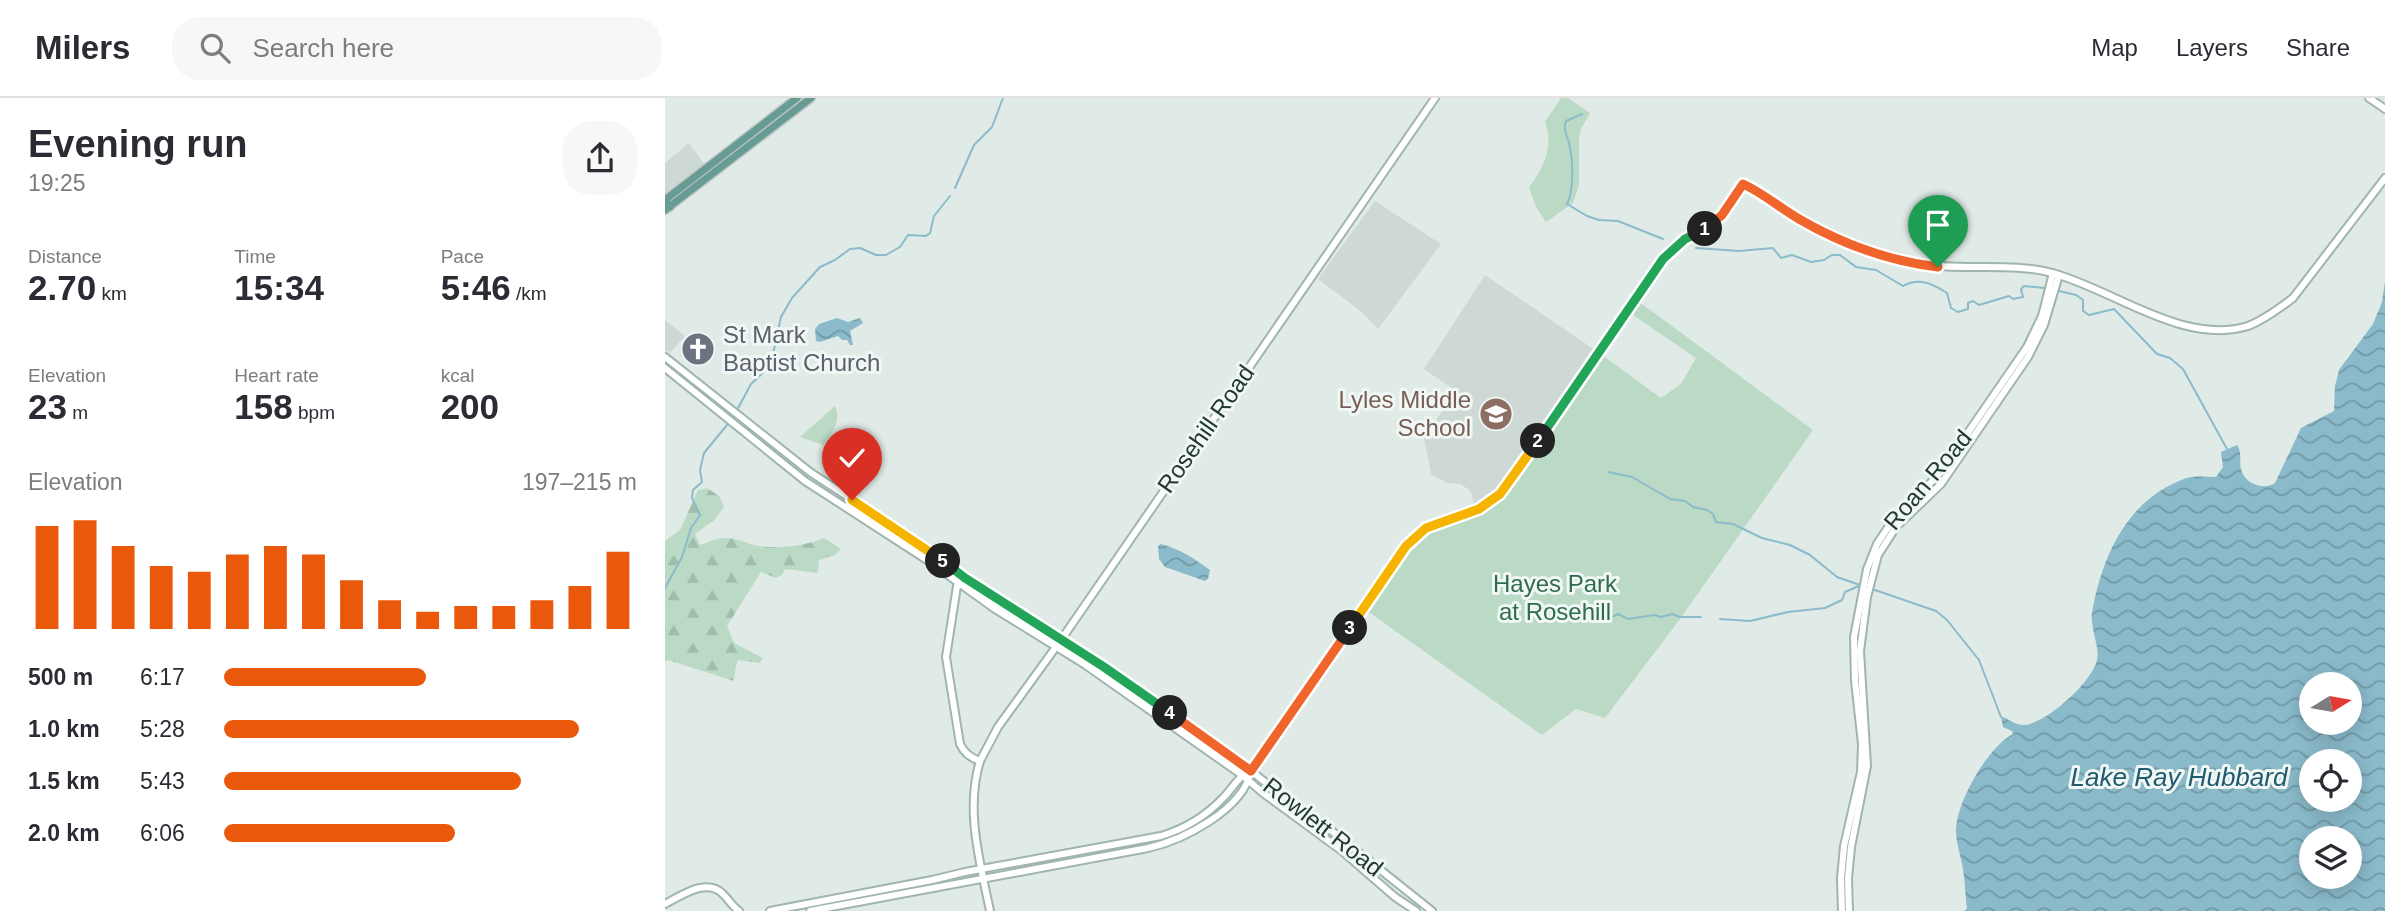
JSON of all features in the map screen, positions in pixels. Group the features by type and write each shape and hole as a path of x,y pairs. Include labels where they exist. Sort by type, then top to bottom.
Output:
{"main road":[{"path":"667,206 797,98"},
{"path":"667,206 811,98"}],"street":[{"name":"Rosehill Road","path":"990,911 981,869 972,799 980,761 998,727 1435,98"},
{"path":"2369,98 2385,109"},
{"path":"810,911 1152,848 1185,836 1210,822 1231,803 1249,780 1251,771 1406,546 1426,528 1479,509 1500,494 1663,259 1685,239 1715,221 1743,184 1825,234 1880,255 1938,267 2019,268 2056,274 2180,325 2209,329 2248,326 2293,298 2385,178"},
{"name":"Roan Road","path":"1842,911 1843,846 1861,772 1862,744 1854,681 1854,645 1867,569 1877,544 1891,523 1941,472 2027,347 2042,316 2056,274"},
{"name":"Roan Road","path":"1849,911 1851,847 1867,766 1860,665 1862,634 1867,597 1878,555 1896,527 1941,484 2028,357 2044,326 2056,274"},
{"name":"Rowlett Road","path":"665,357 783,451 845,496 918,542 963,577 1113,673 1251,771 1323,824 1432,911"},
{"name":"Rowlett Road","path":"665,368 805,481 1055,646 1242,775 1416,911"},
{"path":"777,459 783,451"},
{"path":"839,503 845,496"},
{"path":"963,577 958,584 946,663 960,744 970,756 980,761"},
{"path":"1107,681 1113,673"},
{"path":"770,911 1170,833 1203,815 1223,798 1242,775 1251,771"},
{"path":"1150,838 1152,848"},
{"path":"665,904 705,887 713,887 739,911"},
{"path":"845,896 847,905"},
{"path":"726,898 727,911"}],"shaded area":[{"path":"689,143 705,165 665,195 665,163"},
{"path":"1375,201 1441,244 1378,329 1363,313 1318,279"},
{"name":"Lyles Middle School","path":"1485,275 1595,350 1504,486 1492,498 1474,508 1472,494 1468,489 1460,484 1447,483 1431,474 1424,438 1456,391 1424,369"},
{"path":"665,320 685,336 670,353 665,350"}],"green space":[{"path":"1561,98 1568,98 1590,113 1579,139 1579,185 1573,203 1546,222 1536,207 1529,187 1539,172 1548,148 1545,122"},
{"name":"Hayes Park at Rosehill","path":"1638,301 1813,430 1680,619 1605,718 1576,709 1542,735 1366,610 1420,536 1445,522 1486,509 1504,495 1602,355 1661,398 1681,384 1696,358 1630,313"},
{"path":"835,406 837,422 823,445 800,437"},
{"path":"840,456 859,471 848,486 835,462"},
{"path":"707,488 719,496 724,507 714,520 695,534 700,545 726,538 758,546 783,547 824,538 841,549 835,555 819,560 818,573 785,569 782,575 776,578 761,572 727,626 734,643 763,658 760,663 738,660 734,681 668,660 665,662 665,541 680,530 698,490"}],"water":[{"name":"Lake Ray Hubbard","path":"2385,281 2385,911 1965,911 1964,875 1956,831 1961,805 1984,763 2003,741 2013,734 2003,727 2001,716 2022,725 2045,717 2068,700 2093,669 2098,655 2092,625 2096,592 2110,551 2120,532 2147,501 2164,488 2188,478 2216,477 2223,467 2221,452 2237,445 2241,469 2248,480 2261,486 2275,483 2301,428 2334,411 2339,370 2373,324 2382,302"},
{"path":"837,318 848,322 860,318 863,323 850,331 853,345 838,336 816,341 815,329 819,324"},
{"path":"1161,544 1187,555 1210,570 1208,579 1205,581 1165,567 1159,559 1158,546"}],"waterway":[{"path":"955,188 974,145 992,127 1003,98"},
{"path":"1582,114 1566,121 1565,125 1572,169 1572,185 1567,204 1587,216 1618,221 1663,239"},
{"path":"737,410 751,384 766,370 772,359 781,317 792,298 820,267 850,249 860,248 876,255 886,255 900,247 908,235 926,236 930,233 934,216 950,196"},
{"path":"1696,248 1739,251 1773,248 1781,258 1792,255 1811,262 1840,255 1856,267 1876,270 1903,286 1921,282 1937,287 1947,293 1951,308 1958,312 1968,309 1968,303 1973,301 1979,305 2009,296 2013,299 2023,297 2021,289 2024,286 2044,288"},
{"path":"2059,291 2076,295 2083,300 2083,311 2089,315 2114,309 2157,354 2170,358 2183,369 2227,449"},
{"path":"665,588 682,557 691,528 700,515 692,498 693,490 702,482 700,470 704,453 727,425"},
{"path":"1608,472 1632,477 1670,499 1685,501 1693,507 1707,510 1713,514 1716,522 1733,524 1762,538 1790,545 1810,555 1837,577 1860,585"},
{"path":"1720,619 1750,621 1788,612 1825,608 1842,600 1845,592 1859,586"},
{"path":"1872,589 1936,611 1947,620 1979,660 2001,717"},
{"path":"1597,616 1610,618 1618,614 1628,619 1672,614 1680,617 1701,617"}],"place":[{"name":"St Mark Baptist Church","path":"698,349"},
{"name":"Lyles Middle School","path":"1496,414"}],"route":[{"path":"852,500 926,548 965,578 1104,667 1251,771 1406,546 1426,528 1479,509 1500,494 1663,259 1685,239 1708,227 1722,215 1743,184 1800,220 1850,245 1902,261 1938,267"}]}
